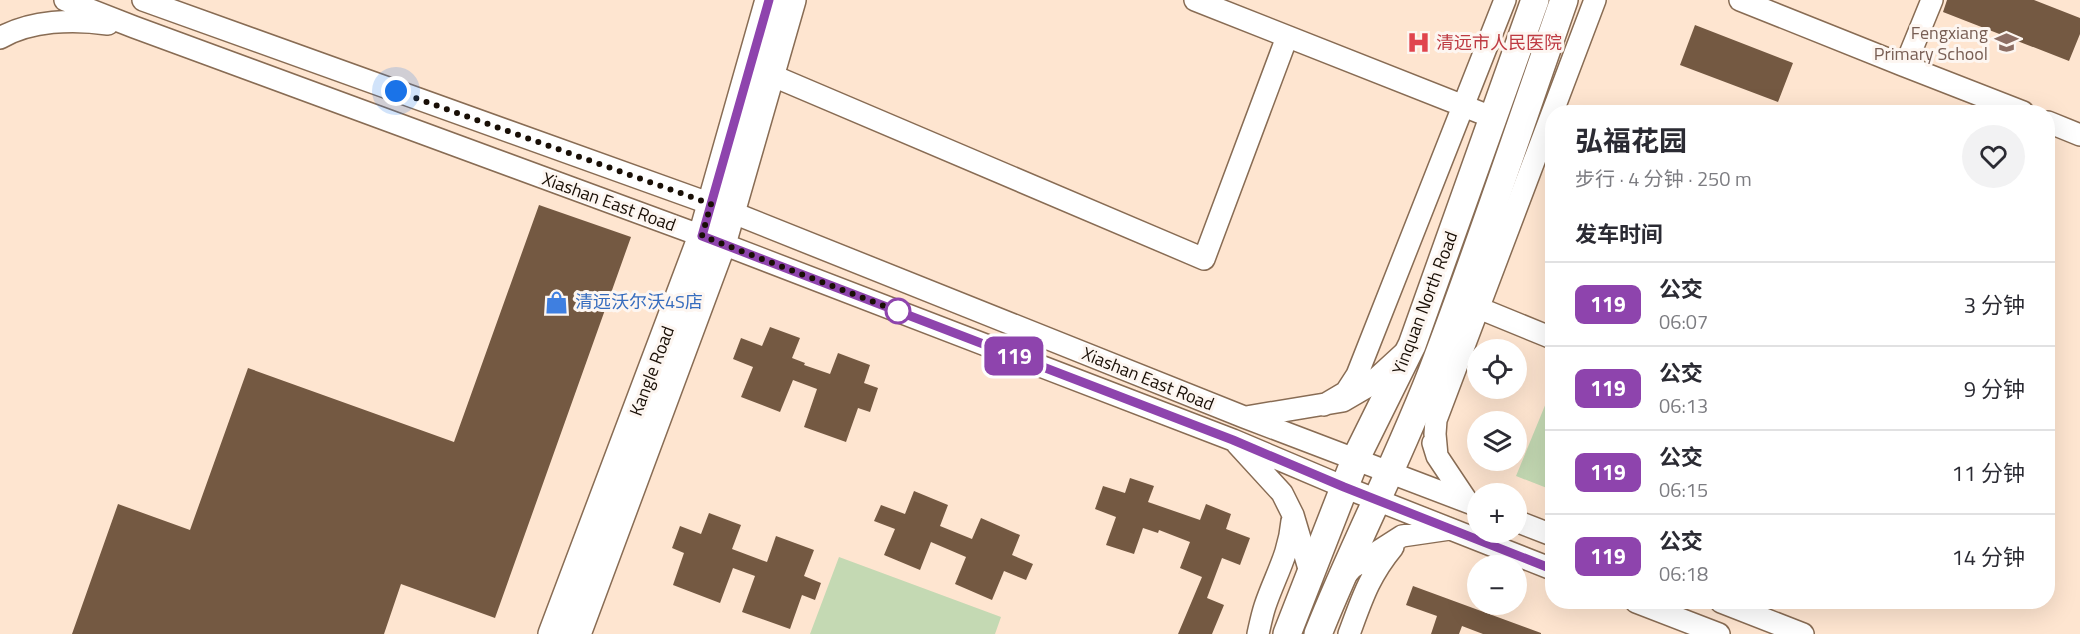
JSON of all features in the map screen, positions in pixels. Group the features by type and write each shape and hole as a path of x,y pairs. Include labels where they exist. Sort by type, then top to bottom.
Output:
{"main road":[{"name":"Kangle Road","path":"577,634 712,240 770,0"},
{"name":"Kangle Road","path":"721,209 771,75 792,0"},
{"name":"Yinquan North Road","path":"1287,634 1355,460 1412,345 1535,0"},
{"name":"Yinquan North Road","path":"1318,634 1338,583 1378,499 1437,361 1468,304 1564,0"},
{"name":"Kangle Road","path":"552,634 712,240"}],"street":[{"name":"Xiashan East Road","path":"65,0 712,240 1233,440 1344,487 1545,566"},
{"path":"1195,0 1494,118"},
{"name":"Yinquan North Road","path":"1324,405 1346,392 1357,375 1505,0"},
{"name":"Yinquan North Road","path":"1551,105 1595,0"},
{"path":"1740,0 2005,105"},
{"path":"1905,66 1932,0"},
{"name":"Xiashan East Road","path":"147,1 721,209 1244,417 1467,502"},
{"path":"0,38 20,29 64,22 134,27"},
{"path":"771,75 1204,259 1287,37"},
{"name":"Yinquan North Road","path":"1437,456 1436,420 1468,304 1545,120"},
{"path":"2055,125 2080,135"},
{"path":"1468,304 1545,335"},
{"path":"1244,417 1343,401 1366,387 1391,367 1412,345"},
{"path":"1437,361 1430,429 1437,456 1467,497"},
{"path":"1233,440 1282,493 1293,515 1310,572"},
{"path":"1258,634 1265,606 1290,542 1293,515"},
{"path":"1527,525 1545,532"},
{"path":"1338,583 1352,568 1402,536 1451,529"},
{"path":"1349,634 1377,566 1402,536"},
{"path":"1654,609 1719,634"},
{"path":"1739,609 1803,634"}],"green space":[{"path":"1545,405 1545,487 1516,476 1518,471 1527,471 1527,449"},
{"path":"839,557 1001,617 995,634 810,634"}],"building":[{"path":"1947,0 2034,0 2080,18 2080,34 2069,61 1943,12"},
{"path":"1695,25 1793,63 1778,102 1680,65"},
{"path":"539,205 631,237 495,618 401,584 384,634 72,634 118,504 190,530 248,368 454,442"},
{"path":"770,327 800,338 792,358 805,363 804,365 830,374 838,353 870,365 864,383 878,388 870,412 858,408 846,442 804,427 817,389 793,380 780,412 741,397 753,367 733,359 741,338 762,346"},
{"path":"1130,478 1154,486 1148,502 1200,520 1206,504 1231,514 1226,529 1250,538 1240,565 1222,558 1207,598 1224,605 1212,634 1178,634 1202,577 1180,568 1190,542 1159,530 1158,533 1143,528 1134,554 1106,545 1116,517 1095,509 1103,486 1125,493"},
{"path":"914,491 948,505 940,526 972,539 981,518 1020,535 1012,555 1033,564 1026,580 1004,571 992,600 955,584 966,557 931,542 920,570 884,555 895,529 874,521 881,505 905,514"},
{"path":"709,513 741,525 732,549 767,562 776,536 814,550 804,576 821,583 815,600 802,595 790,629 742,612 755,576 733,568 720,603 673,585 684,553 672,548 680,526 701,534"},
{"path":"1413,586 1467,606 1467,615 1492,615 1541,634 1483,634 1462,626 1459,634 1431,634 1437,616 1406,605"}],"bus line":[{"name":"119","path":"769,0 702,236 1233,440 1344,487 1545,566"}],"place":[{"name":"清远市人民医院","path":"1418,43"},
{"name":"Fengxiang Primary School","path":"2006,43"},
{"name":"清远沃尔沃4S店","path":"557,302"}],"route":[{"path":"396,91 711,204 702,236 900,312 898,311"}]}
